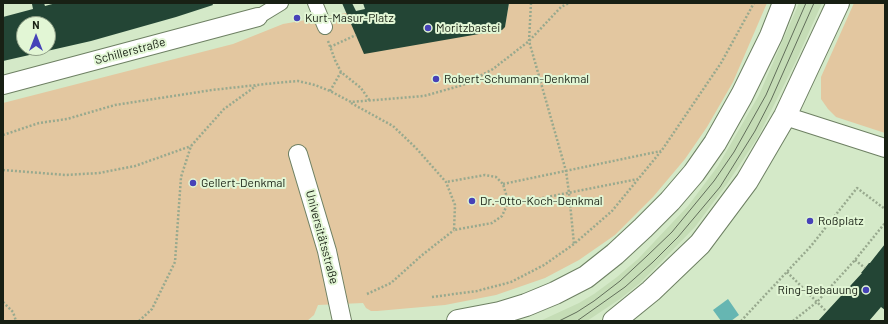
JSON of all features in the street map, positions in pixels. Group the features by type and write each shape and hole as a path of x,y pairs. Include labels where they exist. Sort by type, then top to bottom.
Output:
{"main road":[{"path":"458,321 500,313 526,305 555,293 586,276 615,254 643,228 670,201 694,173 715,142 742,94 784,3"},
{"path":"614,321 651,290 700,244 747,181 785,116 838,3"}],"street":[{"path":"258,17 281,3"},
{"path":"315,3 326,32"},
{"name":"Schillerstraße","path":"3,85 258,17"},
{"path":"785,116 885,148"},
{"name":"Universitätsstraße","path":"298,154 328,251 342,321"}],"path":[{"path":"532,3 529,41 566,170 574,244"},
{"path":"351,102 371,102 424,96 463,85 493,69 529,41 561,7 569,3"},
{"path":"432,297 477,291 510,282 544,265 574,244 612,211 662,150 721,63 754,3"},
{"path":"326,32 330,47 341,72 361,88 371,102"},
{"path":"330,47 356,35"},
{"path":"330,91 341,72"},
{"path":"3,136 39,123 68,120 115,105 258,84 298,82 315,85 351,102 393,126 416,148 446,182 455,204 454,230"},
{"path":"139,321 152,309 175,262 181,177 191,146 224,109 258,84"},
{"path":"3,170 66,175 99,173 135,166 191,146"},
{"path":"503,184 662,150"},
{"path":"367,294 391,283 454,230 492,223 502,216 507,205 506,194 503,184 496,177 485,175 446,182"},
{"path":"507,205 639,179"},
{"path":"741,321 787,272 837,215 857,188 885,209"},
{"path":"793,321 817,302 855,260 885,223"},
{"path":"855,260 865,268"},
{"path":"787,272 826,312"},
{"path":"3,302 13,312 16,321"}],"shaded area":[{"path":"509,3 767,3 733,82 707,127 685,159 653,197 615,235 579,260 545,278 496,295 445,305 371,311 366,308 363,303 318,305 314,315 307,321 3,321 3,103 233,44 283,24 346,13 505,27"},
{"path":"799,3 822,3 796,61 758,137 727,184 695,227 640,283 620,299 587,321 540,321 579,303 617,277 638,259 688,206 718,166 759,95"},
{"path":"854,3 885,3 885,133 836,117 821,99 821,77"}],"water":[{"path":"728,299 739,315 731,321 721,321 713,310"}],"building":[{"path":"35,3 44,3 45,6 56,3 212,3 213,5 91,41 56,49 56,16 16,16 16,56 25,56 3,61 3,17 33,9 32,4"},
{"name":"Moritzbastei","path":"342,3 352,3 356,11 365,9 363,3 509,3 505,27 502,30 364,54"},
{"name":"Ring-Bebauung","path":"885,244 885,310 881,307 869,321 818,321 862,273"}],"tram line":[{"path":"559,321 594,301 620,281 672,232 714,181 734,152 766,95 806,3"},
{"path":"577,321 625,287 653,262 678,237 720,187 755,131 771,100 814,3"}],"place":[{"name":"Kurt-Masur-Platz","path":"297,18"},
{"name":"Moritzbastei","path":"428,28"},
{"name":"Robert-Schumann-Denkmal","path":"436,79"},
{"name":"Gellert-Denkmal","path":"193,183"},
{"name":"Dr.-Otto-Koch-Denkmal","path":"472,201"},
{"name":"Roßplatz","path":"810,221"},
{"name":"Ring-Bebauung","path":"866,290"}]}
